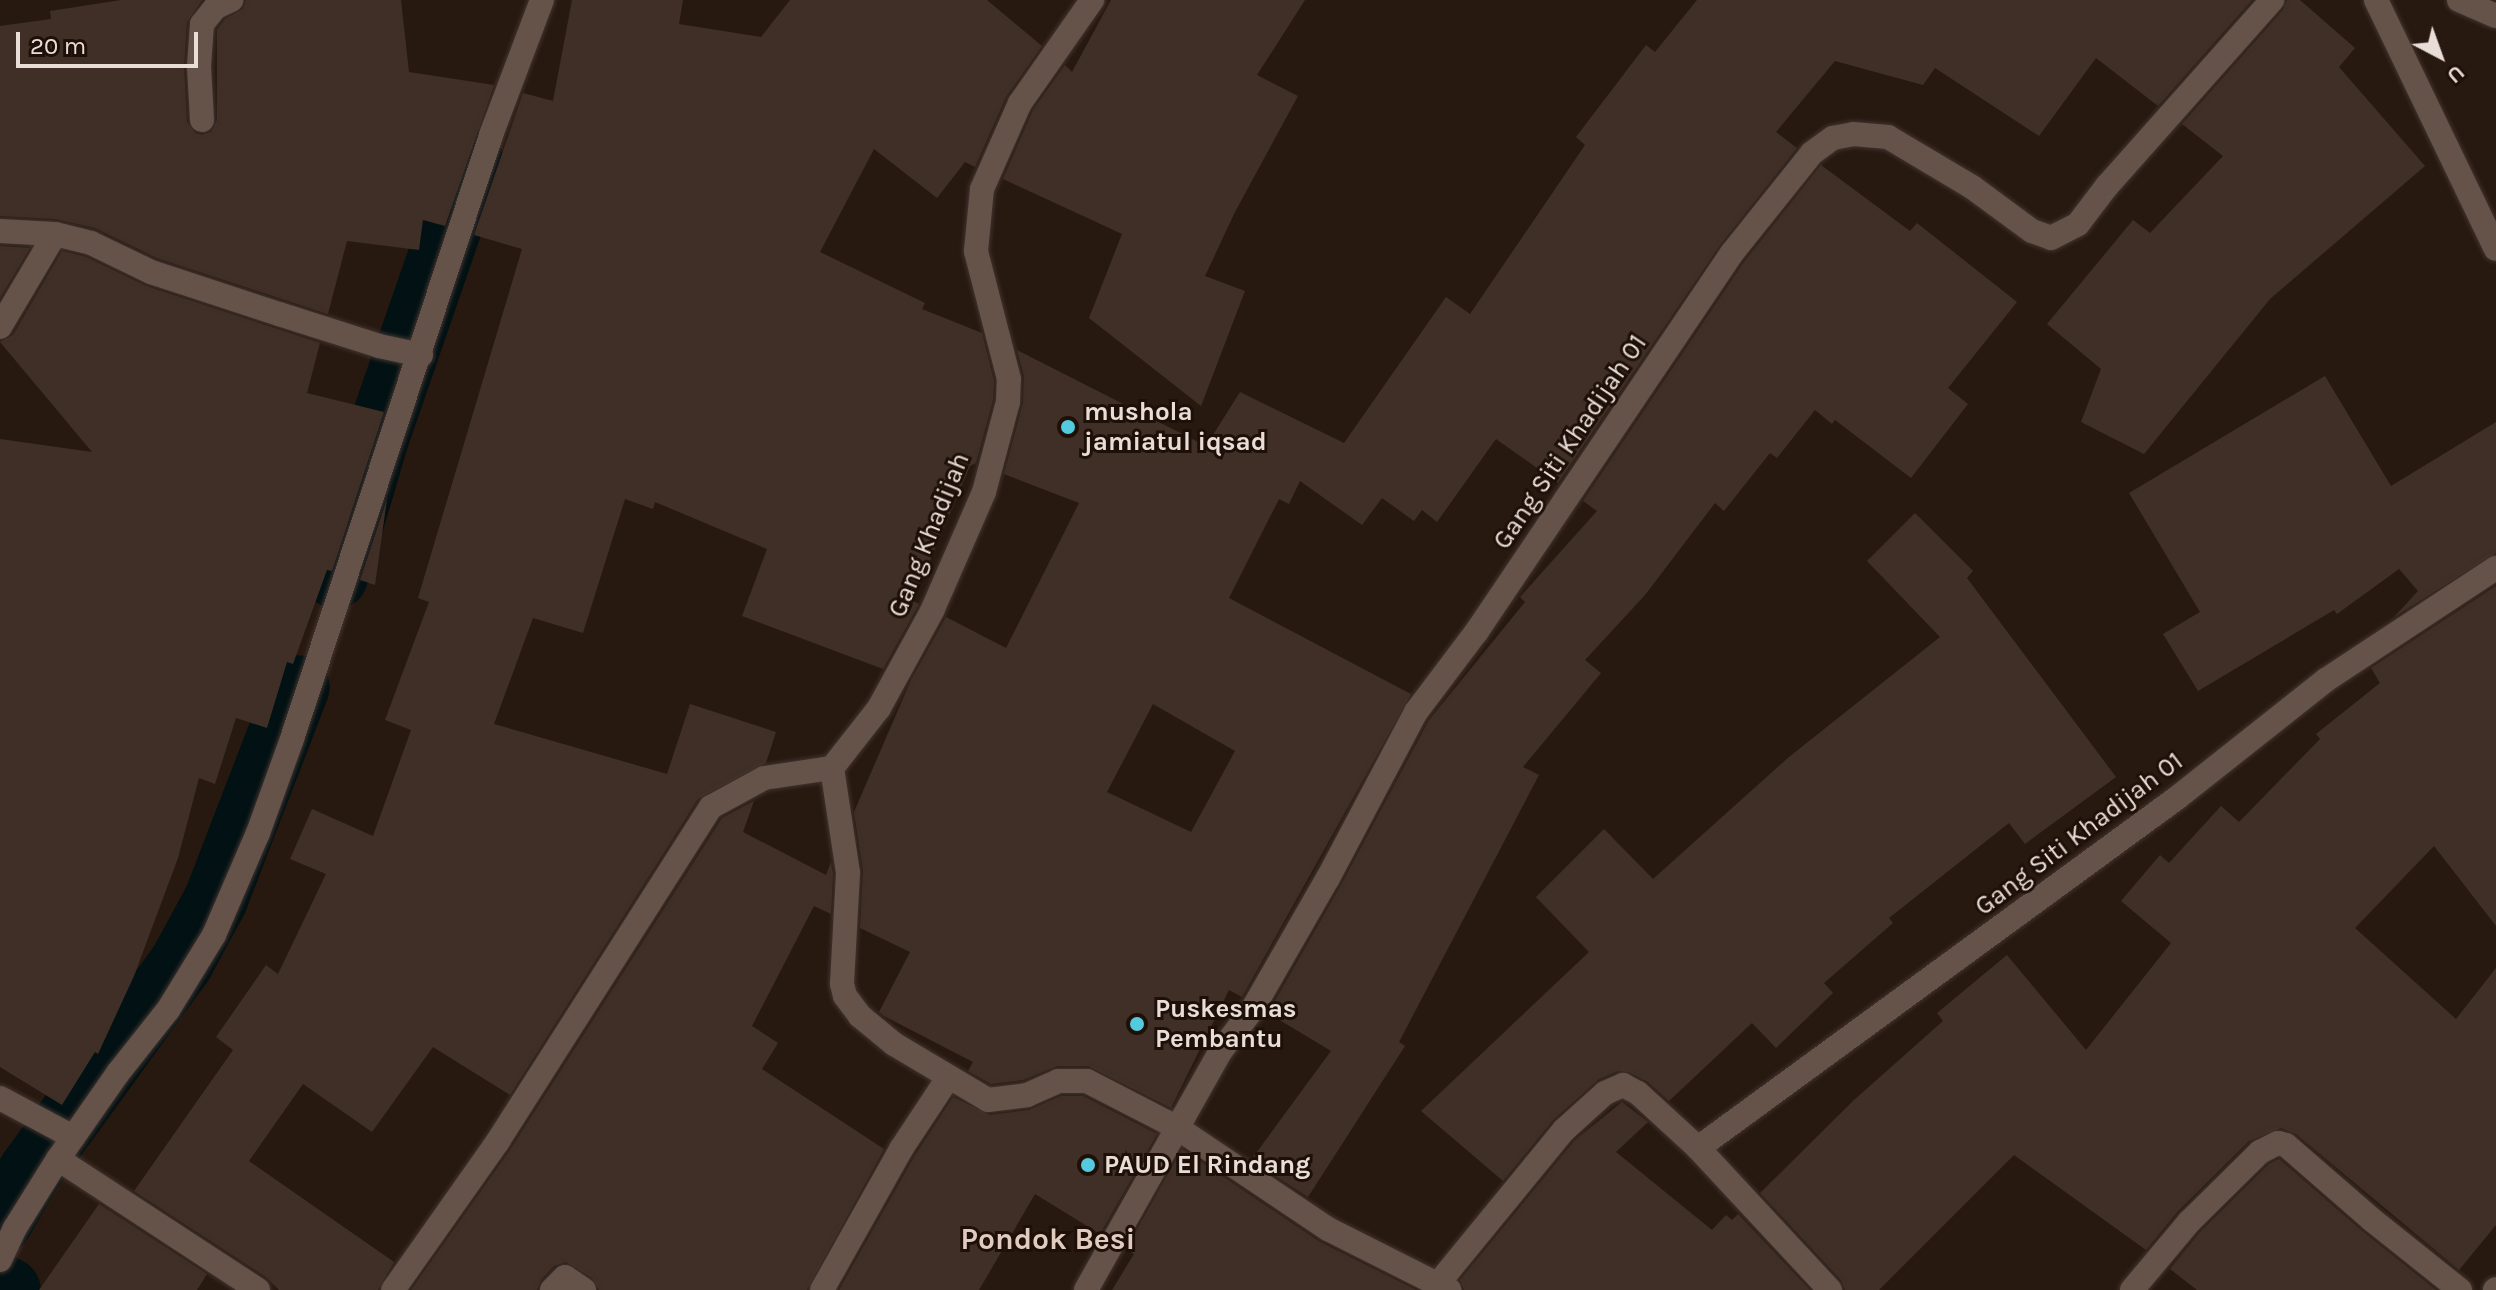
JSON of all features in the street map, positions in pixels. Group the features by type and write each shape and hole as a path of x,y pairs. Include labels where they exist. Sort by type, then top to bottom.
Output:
{"street":[{"path":"202,120 199,66 202,24 216,7 231,0"},
{"path":"0,1260 15,1228 70,1136 168,1010 214,935 258,833 292,739 491,135 542,0"},
{"name":"Gang Khadijah","path":"832,768 879,708 932,611 984,492 1008,402 1009,379 976,251 982,189 1020,103 1092,0"},
{"name":"Gang Siti Khadijah 01","path":"1086,1290 1220,1052 1252,1010 1321,891 1416,712 1477,631 1732,253 1812,153 1833,138 1853,134 1888,137 1972,187 2032,231 2051,238 2078,224 2165,119 2272,0"},
{"path":"2376,0 2496,249"},
{"path":"2459,0 2496,16"},
{"path":"0,231 55,234 91,243 151,272 379,346 417,354"},
{"path":"0,327 55,234"},
{"name":"Gang Siti Khadijah 01","path":"1698,1148 2177,798 2326,680 2496,568"},
{"path":"393,1290 515,1115 711,807 764,778 832,768 848,873 843,943 845,996 871,1026 979,1097 998,1100 1027,1095 1058,1081 1087,1081 1176,1127 1328,1229 1443,1287 1526,1173 1564,1130 1610,1090 1623,1085 1633,1089 1698,1148 1830,1290"},
{"path":"822,1290 901,1149 948,1078"},
{"path":"0,1098 70,1136"},
{"path":"2132,1290 2189,1222 2260,1152 2278,1143 2286,1145 2371,1219 2460,1290"},
{"path":"58,1159 258,1290"},
{"path":"552,1290 565,1277 584,1290"}],"building":[{"path":"121,0 202,0 187,22 184,67 187,122 195,133 202,135 211,132 217,120 217,30 225,19 243,9 246,0 401,0 409,72 494,85 445,226 423,220 419,250 347,241 328,314 157,258 95,228 56,219 0,216 0,26 51,19 50,11"},
{"path":"572,0 683,0 679,24 761,37 790,0 987,0 1042,46 1006,97 975,167 965,162 937,198 874,149 820,252 925,303 922,309 982,333 994,381 993,400 976,463 970,466 913,601 919,604 883,669 742,616 767,549 655,502 653,509 625,499 583,633 533,618 494,724 667,774 690,704 776,732 766,763 698,799 510,1095 433,1047 372,1132 303,1084 249,1161 394,1262 378,1290 279,1290 266,1277 134,1191 233,1050 216,1037 266,965 278,974 326,874 290,859 312,809 373,836 411,730 385,720 429,602 418,598 522,249 474,235 523,93 553,101"},
{"path":"1111,0 1305,0 1257,75 1298,96 1235,212 1205,276 1245,291 1201,406 1089,318 1122,234 1003,179 1033,110 1065,65 1072,72"},
{"path":"1697,0 2252,0 2158,106 2096,58 2039,136 1935,68 1923,85 1835,61 1776,132 1797,148 1720,245 1558,483 1496,439 1437,522 1422,510 1414,521 1382,498 1362,525 1300,481 1289,504 1279,499 1229,598 1411,694 1242,997 1229,990 1171,1108 1088,1066 1057,1066 1023,1080 991,1084 968,1071 973,1062 879,1012 910,952 860,928 863,871 854,812 911,680 946,617 1006,648 1079,503 1004,474 1023,403 1024,376 1017,350 1206,446 1240,392 1344,443 1446,297 1470,314 1585,145 1576,137 1646,45 1655,52","holes":["1153,704 1235,751 1191,832 1107,792"]},
{"path":"2287,0 2300,0 2355,48 2339,67 2425,166 2270,299 2144,454 2081,422 2101,369 2047,324 2133,220 2150,233 2223,156 2182,124 2283,10"},
{"path":"1821,165 1910,231 1917,223 2017,302 1948,388 1968,404 1911,478 1835,420 1832,424 1815,410 1777,458 1770,453 1724,511 1715,503 1645,595 1585,660 1601,673 1523,767 1539,775 1399,1042 1405,1046 1308,1197 1251,1160 1331,1051 1268,1013 1429,720 1525,602 1520,597 1597,511 1583,501 1744,262"},
{"path":"0,246 30,248 0,298"},
{"path":"62,251 86,257 146,286 320,343 307,393 384,412 332,571 327,570 293,664 287,662 267,728 236,718 215,784 199,778 178,858 134,976 98,1054 95,1052 62,1105 0,1067 0,439 92,452 0,342 13,335"},
{"path":"2325,376 2391,486 2496,422 2496,553 2394,617 2418,591 2399,569 2337,614 2334,610 2198,691 2163,634 2200,612 2129,493"},
{"path":"387,499 375,585 360,580"},
{"path":"1915,513 1973,571 1967,578 2116,777 2025,844 2009,823 1889,918 1893,923 1824,983 1833,993 1776,1048 1752,1023 1669,1101 1648,1082 1629,1072 1618,1071 1599,1079 1553,1120 1503,1181 1421,1111 1589,952 1536,897 1604,829 1653,879 1789,757 1940,637 1867,561"},
{"path":"2496,586 2496,926 2434,846 2355,928 2456,1019 2496,968 2496,1225 2459,1270 2296,1134 2281,1128 2249,1141 2178,1211 2146,1250 2014,1155 1879,1290 1845,1290 1841,1280 1760,1193 1854,1100 1943,1021 1937,1013 2007,955 2086,1050 2171,943 2121,901 2160,855 2169,863 2221,806 2239,822 2320,739 2316,734 2380,683 2371,668"},
{"path":"754,801 743,832 826,875 831,862 833,874 831,914 814,906 752,1026 778,1043 762,1069 884,1149 807,1290 599,1290 592,1278 566,1262 554,1266 541,1280 537,1290 411,1290 510,1150 722,818"},
{"path":"1061,1096 1083,1096 1157,1134 1100,1234 1035,1194 979,1290 839,1290 914,1157 953,1097 990,1115 1029,1110"},
{"path":"1622,1102 1648,1122 1616,1152 1712,1230 1726,1215 1732,1220 1738,1214 1810,1290 1464,1290 1460,1280 1575,1140"},
{"path":"1182,1149 1320,1242 1416,1290 1112,1290 1134,1254 1126,1249"},
{"path":"2279,1159 2436,1290 2197,1290 2170,1269 2200,1232 2269,1164"},
{"path":"99,1204 207,1274 197,1290 39,1290"}],"waterway":[{"path":"336,577 377,438 472,163"},
{"path":"0,1223 31,1170 182,962 216,899 298,687"},
{"path":"0,1285 9,1290"}],"place":[{"name":"mushola jamiatul iqsad","path":"1068,427"},
{"name":"Puskesmas Pembantu","path":"1137,1024"},
{"name":"PAUD El Rindang","path":"1088,1165"}],"district":[{"name":"Pondok Besi","path":"1048,1239"}]}
